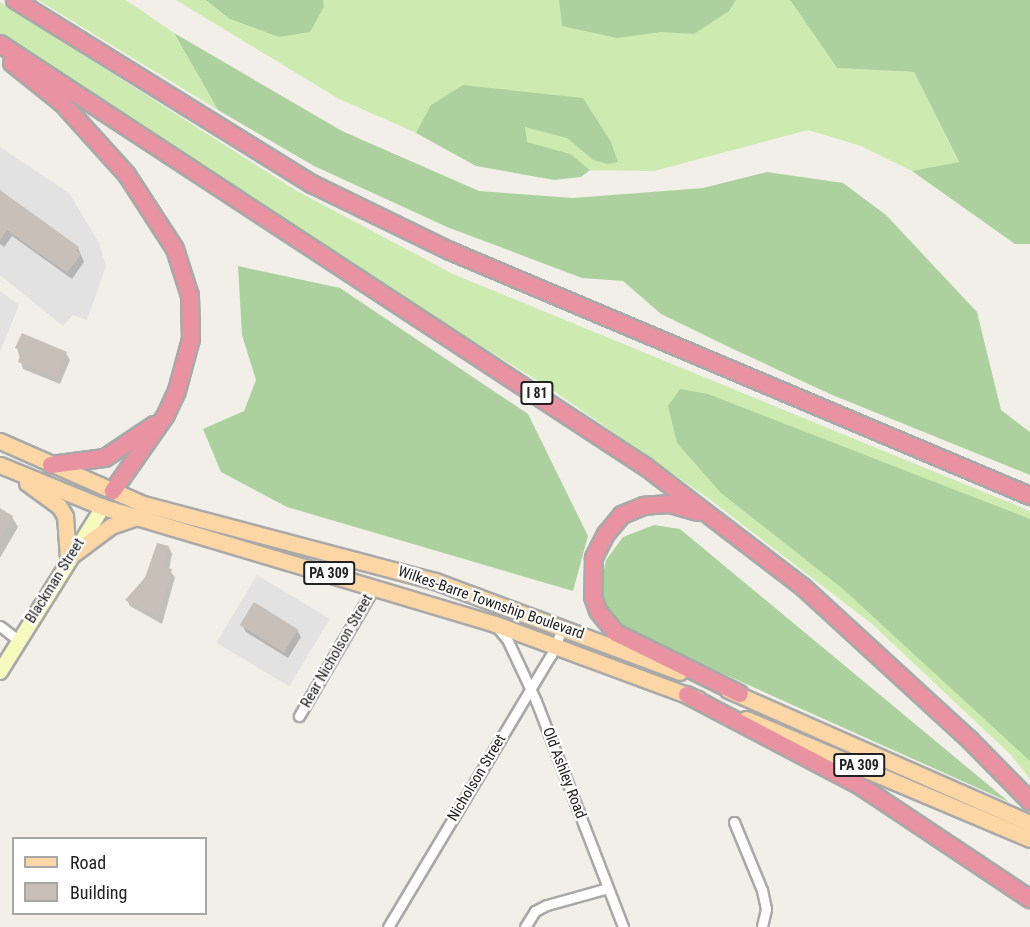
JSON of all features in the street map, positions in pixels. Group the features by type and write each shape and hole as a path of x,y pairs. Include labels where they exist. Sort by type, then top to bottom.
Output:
{"highway":[{"path":"15,0 312,184 450,251 1030,496"},
{"name":"I 81","path":"0,44 532,389 646,466 803,587 883,659 1030,801"},
{"path":"0,53 63,103 94,137 145,199 175,249 192,318 183,375 166,415 113,491"},
{"path":"51,465 105,458 166,415"},
{"path":"735,534 682,506 633,509 612,525 599,545 591,584 598,611 616,633 740,694"},
{"path":"687,695 862,787 1030,898"}],"main road":[{"name":"Wilkes-Barre Township Boulevard","path":"0,441 143,504 435,581 740,694"},
{"name":"Wilkes-Barre Township Boulevard","path":"5,468 103,507 375,586 495,624 555,644 687,695"},
{"path":"5,468 58,506 68,529 68,558"},
{"name":"Blackman Street","path":"0,672 68,558 113,491"},
{"path":"68,558 111,526 137,517"},
{"name":"PA 309","path":"740,694 1030,823"},
{"name":"PA 309","path":"687,695 1030,839"}],"street":[{"name":"Rear Nicholson Street","path":"299,716 375,586"},
{"name":"Old Ashley Road","path":"495,624 507,639 530,689 623,927"},
{"path":"0,626 18,640"},
{"name":"Nicholson Street","path":"388,927 530,689 563,627"},
{"path":"734,822 762,890 766,909 762,927"},
{"path":"525,927 535,911 547,905 608,888"}],"green space":[{"path":"38,0 126,0 174,33 218,110"},
{"path":"176,0 790,0 837,68 914,72 959,163 912,171 861,146 808,130 654,171 575,170 483,162 339,99"},
{"path":"206,0 323,0 324,7 310,32 279,37 230,19"},
{"path":"559,0 736,0 729,11 694,34 661,32 617,38 562,26"},
{"path":"790,0 1030,0 1030,244 1015,244 912,171 959,162 914,72 837,68"},
{"path":"0,2 297,191 453,274 1030,511 1030,779 1010,754 872,624 712,501 551,389 358,270 0,36"},
{"path":"174,33 342,131 479,191 573,198 703,188 767,172 843,183 886,215 977,312 1001,410 1030,432 1030,475 830,394 731,348 661,314 623,281 582,278 447,227 314,166 218,110"},
{"path":"463,85 583,98 611,142 618,162 608,164 593,160 567,138 525,127 527,142 570,154 590,170 581,177 554,180 476,166 416,133 431,105"},
{"path":"238,266 340,288 528,414 588,536 573,591 287,507 221,472 203,429 244,411 256,380 242,335"},
{"path":"680,389 708,394 1030,519 1030,761 843,589 721,493 677,443 668,406"},
{"path":"654,525 680,529 1009,802 630,632 608,613 600,589 606,560 623,537"}],"shaded area":[{"path":"0,147 69,193 99,243 106,266 87,320 73,315 63,326 0,275"},
{"path":"0,291 19,305 0,352"},
{"path":"257,575 330,619 289,686 216,643"}],"building":[{"path":"0,190 79,247 76,251 81,254 67,273 7,230 0,241"},
{"path":"22,333 67,352 56,378 18,362 22,351 15,348"},
{"path":"0,508 13,516 0,538"},
{"path":"157,543 169,546 164,567 172,569 158,618 125,600 145,578"},
{"path":"254,602 298,630 284,652 240,625"}]}
